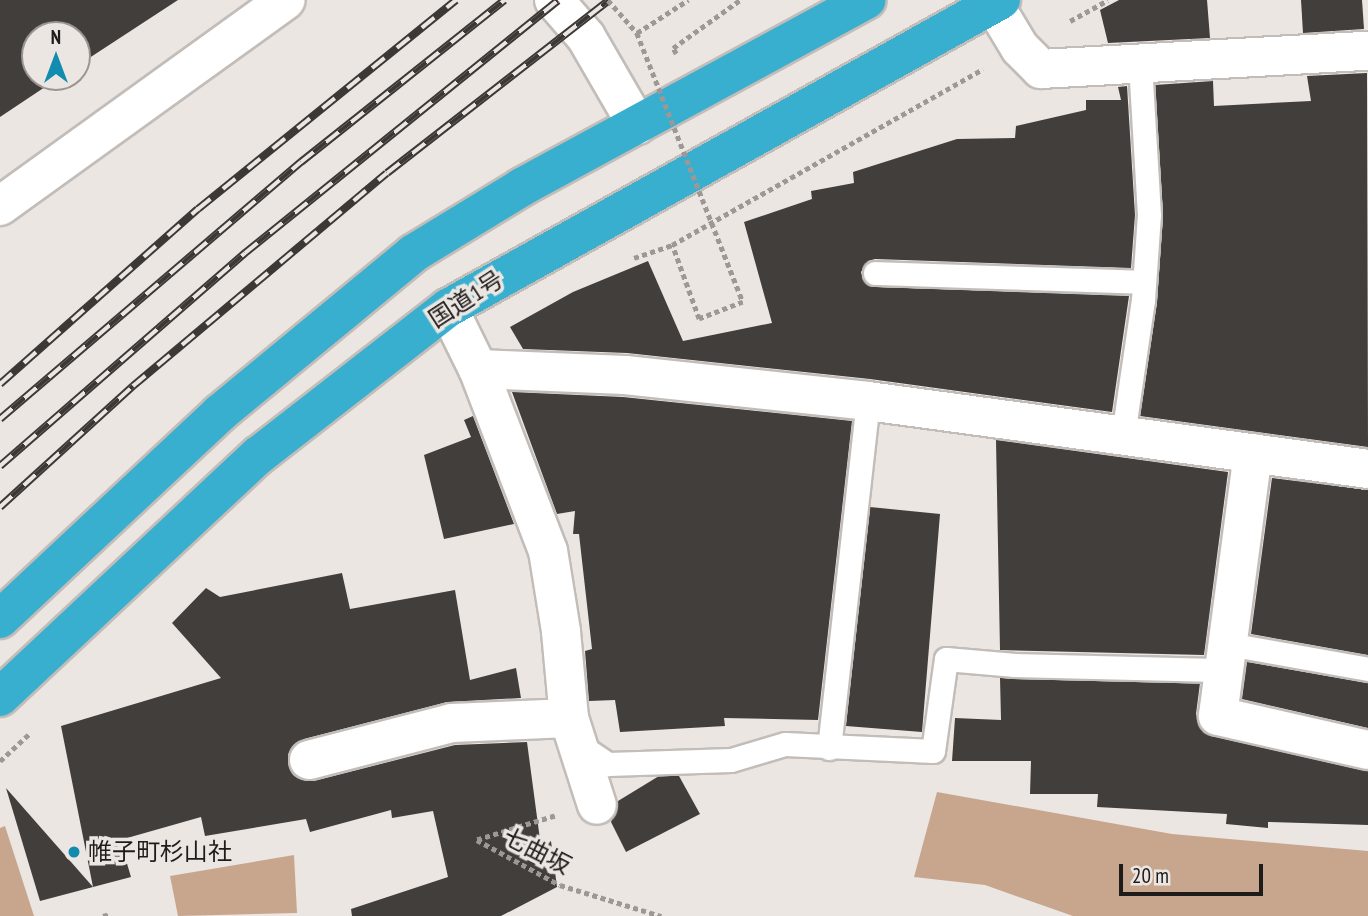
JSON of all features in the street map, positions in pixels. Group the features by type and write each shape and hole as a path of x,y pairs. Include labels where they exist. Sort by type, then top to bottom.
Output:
{"highway":[{"path":"0,619 220,413 414,253 638,125 867,0"},
{"name":"国道1号","path":"0,697 259,455 447,307 995,1"}],"street":[{"path":"0,206 286,0"},
{"path":"554,0 586,37 638,125"},
{"path":"995,1 1020,48 1041,69 1368,51"},
{"path":"447,307 478,369 548,551 561,631 572,730 597,805"},
{"path":"478,369 625,375 868,401 1368,468"},
{"path":"1253,453 1218,716 1368,750"},
{"path":"309,760 452,723 572,730"}],"lane":[{"path":"1123,435 1144,282 1149,215 1140,63"},
{"path":"876,273 1144,282"},
{"path":"829,748 868,401"},
{"path":"572,730 608,764 731,760 785,744 933,751 946,659 1015,665 1226,657 1368,669"}],"path":[{"path":"608,0 638,33 743,302 699,319 672,245"},
{"path":"638,33 688,0"},
{"path":"673,48 740,0"},
{"name":"七曲坂","path":"597,805 494,831 477,840 560,885 662,916"},
{"path":"103,916 110,914"}],"shaded area":[{"path":"937,792 1172,834 1368,851 1368,916 1073,916 985,885 914,877"},
{"path":"5,826 34,916 0,916 0,828"},
{"path":"294,855 297,913 178,916 170,876"}],"building":[{"path":"0,0 178,0 91,57 91,21 21,21 21,91 39,91 0,117"},
{"path":"1119,0 1207,0 1210,38 1108,43 1100,10"},
{"path":"1301,0 1362,0 1364,29 1303,33"},
{"path":"1367,73 1368,447 1140,416 1157,302 1163,216 1155,85 1213,81 1214,106 1311,101 1307,76"},
{"path":"1127,86 1135,215 1131,268 875,259 868,261 861,272 863,280 875,287 1129,296 1112,412 870,379 627,353 523,349 510,327 573,292 648,261 683,341 772,323 744,222 812,199 811,191 854,183 853,172 957,139 1015,138 1016,126 1086,110 1086,100 1121,100 1118,87"},
{"path":"512,392 623,397 852,421 818,720 724,718 725,726 620,732 615,700 589,701 585,651 592,649 579,534 573,534 575,511 557,514"},
{"path":"473,416 514,524 444,539 424,455 471,437 464,420"},
{"path":"996,440 1228,472 1204,655 1000,650"},
{"path":"1272,478 1368,490 1368,655 1251,634"},
{"path":"870,507 940,514 922,732 846,726"},
{"path":"342,573 350,609 455,590 470,680 516,668 521,698 447,702 304,739 288,754 293,775 314,781 455,745 527,742 541,847 551,841 557,887 501,916 352,916 351,909 448,877 433,811 392,818 391,810 310,832 306,819 205,836 201,817 120,840 131,877 93,887 61,726 221,678 172,623 206,588 220,597"},
{"path":"1247,662 1368,683 1368,728 1242,699"},
{"path":"1000,678 1200,683 1196,714 1204,733 1368,771 1368,825 1268,822 1268,828 1226,824 1227,814 1097,807 1098,794 1030,794 1031,761 952,761 955,718 1001,720"},
{"path":"659,776 679,776 700,814 626,852 611,822 618,801"},
{"path":"6,788 93,887 40,901"}],"railway":[{"path":"0,384 198,209 456,0"},
{"path":"0,419 301,162 505,0"},
{"path":"0,466 245,253 558,0"},
{"path":"0,507 133,386 387,173 609,0"}],"place":[{"name":"帷子町杉山社","path":"74,852"}]}
